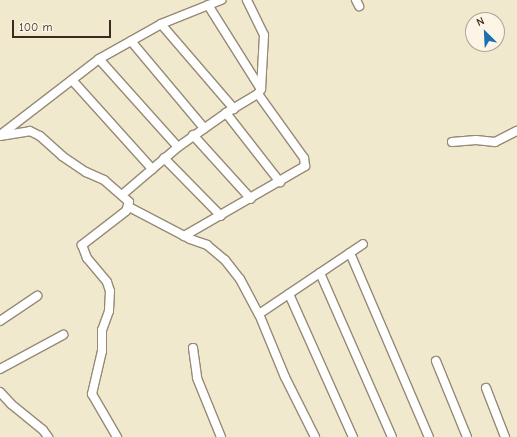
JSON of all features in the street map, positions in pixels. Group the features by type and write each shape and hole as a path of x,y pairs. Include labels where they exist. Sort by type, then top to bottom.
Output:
{"street":[{"path":"0,136 99,59 161,24 221,0"},
{"path":"247,0 264,35 260,91"},
{"path":"184,236 303,170 306,162 260,91 208,5"},
{"path":"161,24 234,109"},
{"path":"131,41 204,128"},
{"path":"99,59 178,147"},
{"path":"72,80 152,169"},
{"path":"123,194 178,147 260,91"},
{"path":"226,113 280,182"},
{"path":"0,136 30,131 80,168 104,180 123,194 129,206 184,236 218,251 240,279 259,314 285,377 315,437"},
{"path":"452,142 476,140 495,142 515,133 517,143"},
{"path":"193,136 251,199"},
{"path":"164,158 220,216"},
{"path":"117,437 92,394 102,351 102,330 109,311 110,291 107,282 87,258 82,246 129,206"},
{"path":"259,314 363,244"},
{"path":"350,253 429,437"},
{"path":"320,273 392,437"},
{"path":"289,294 353,437"},
{"path":"0,320 37,296"},
{"path":"0,369 63,334"},
{"path":"193,348 197,378 221,437"},
{"path":"436,361 467,437"},
{"path":"486,388 505,437"},
{"path":"0,392 11,404 43,430 48,437"}]}
